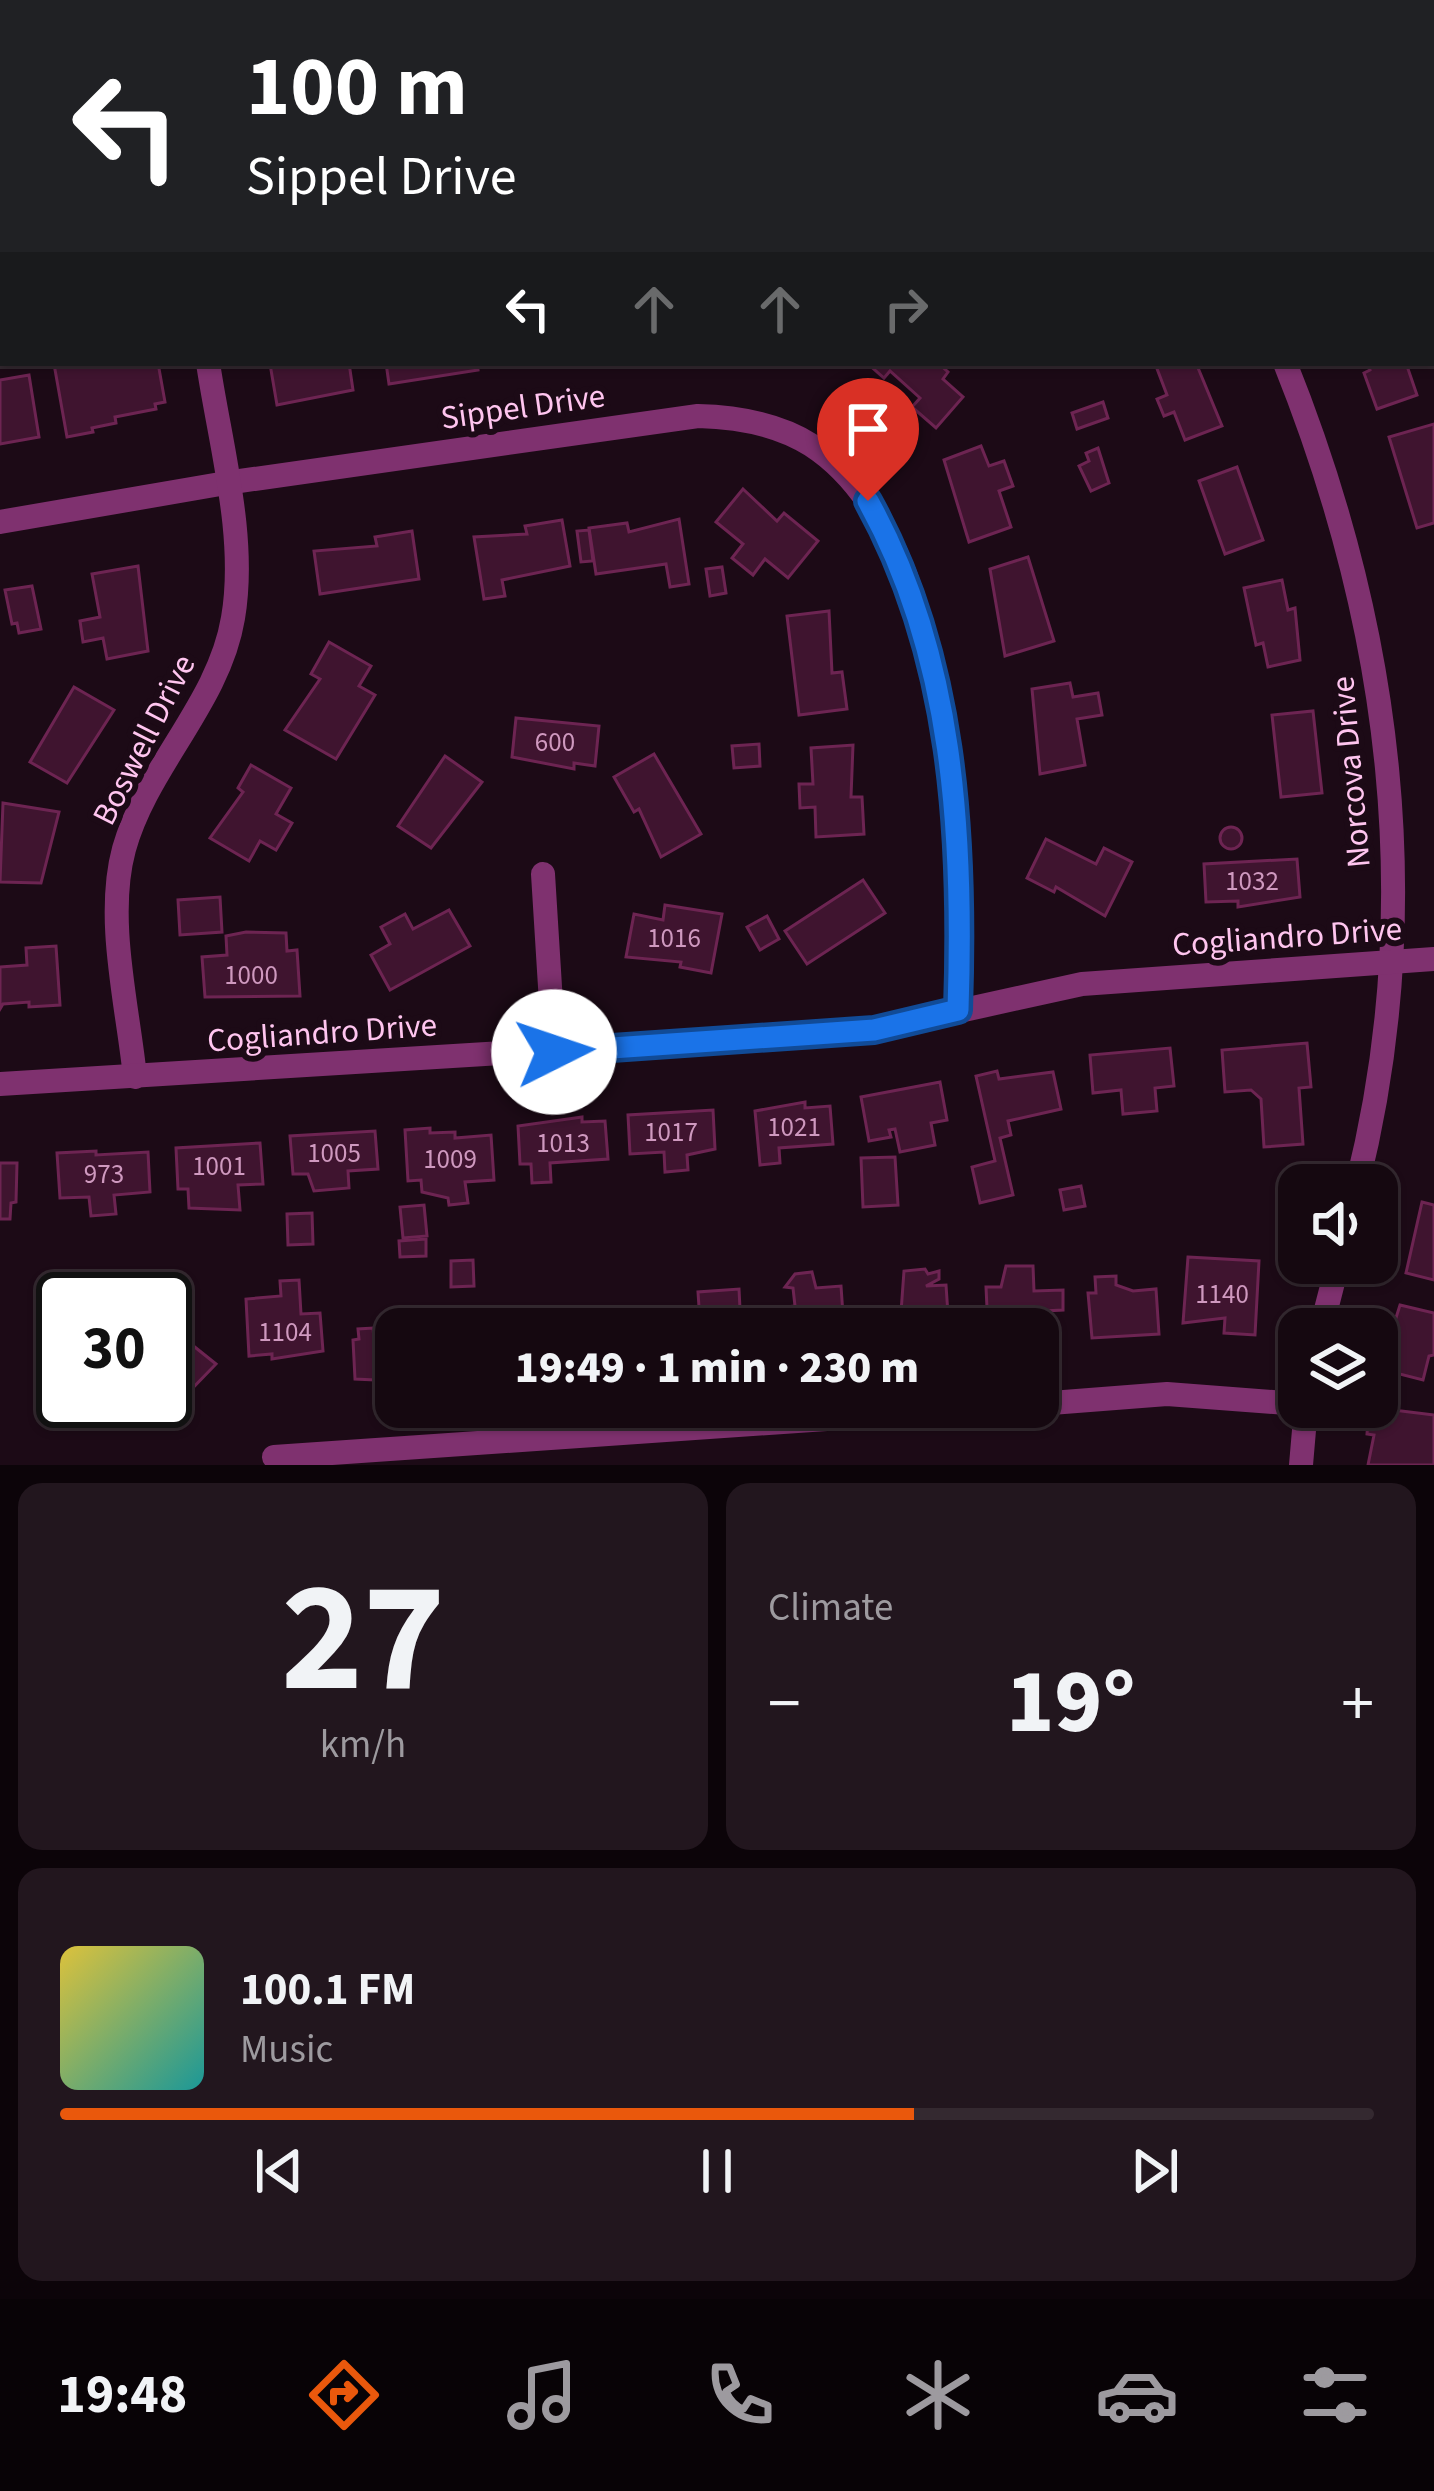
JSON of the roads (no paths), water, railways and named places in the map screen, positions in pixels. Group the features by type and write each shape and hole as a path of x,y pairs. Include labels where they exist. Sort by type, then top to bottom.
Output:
{"street":[{"name":"Boswell Drive","path":"135,1077 119,905 123,854 138,813 221,664 237,579 208,366"},
{"name":"Norcova Drive","path":"1286,366 1332,488 1375,663 1393,812 1392,962 1383,1054 1361,1164"},
{"name":"Sippel Drive","path":"0,522 226,483 698,416 740,418 810,444 857,486 887,536 931,664 954,782 958,1010"},
{"path":"543,874 554,1052"},
{"name":"Cogliandro Drive","path":"0,1084 874,1030 1082,984 1434,959"},
{"path":"1059,1402 1167,1394 1278,1404"},
{"path":"274,1457 696,1428"},
{"path":"1301,1465 1302,1428"}]}
